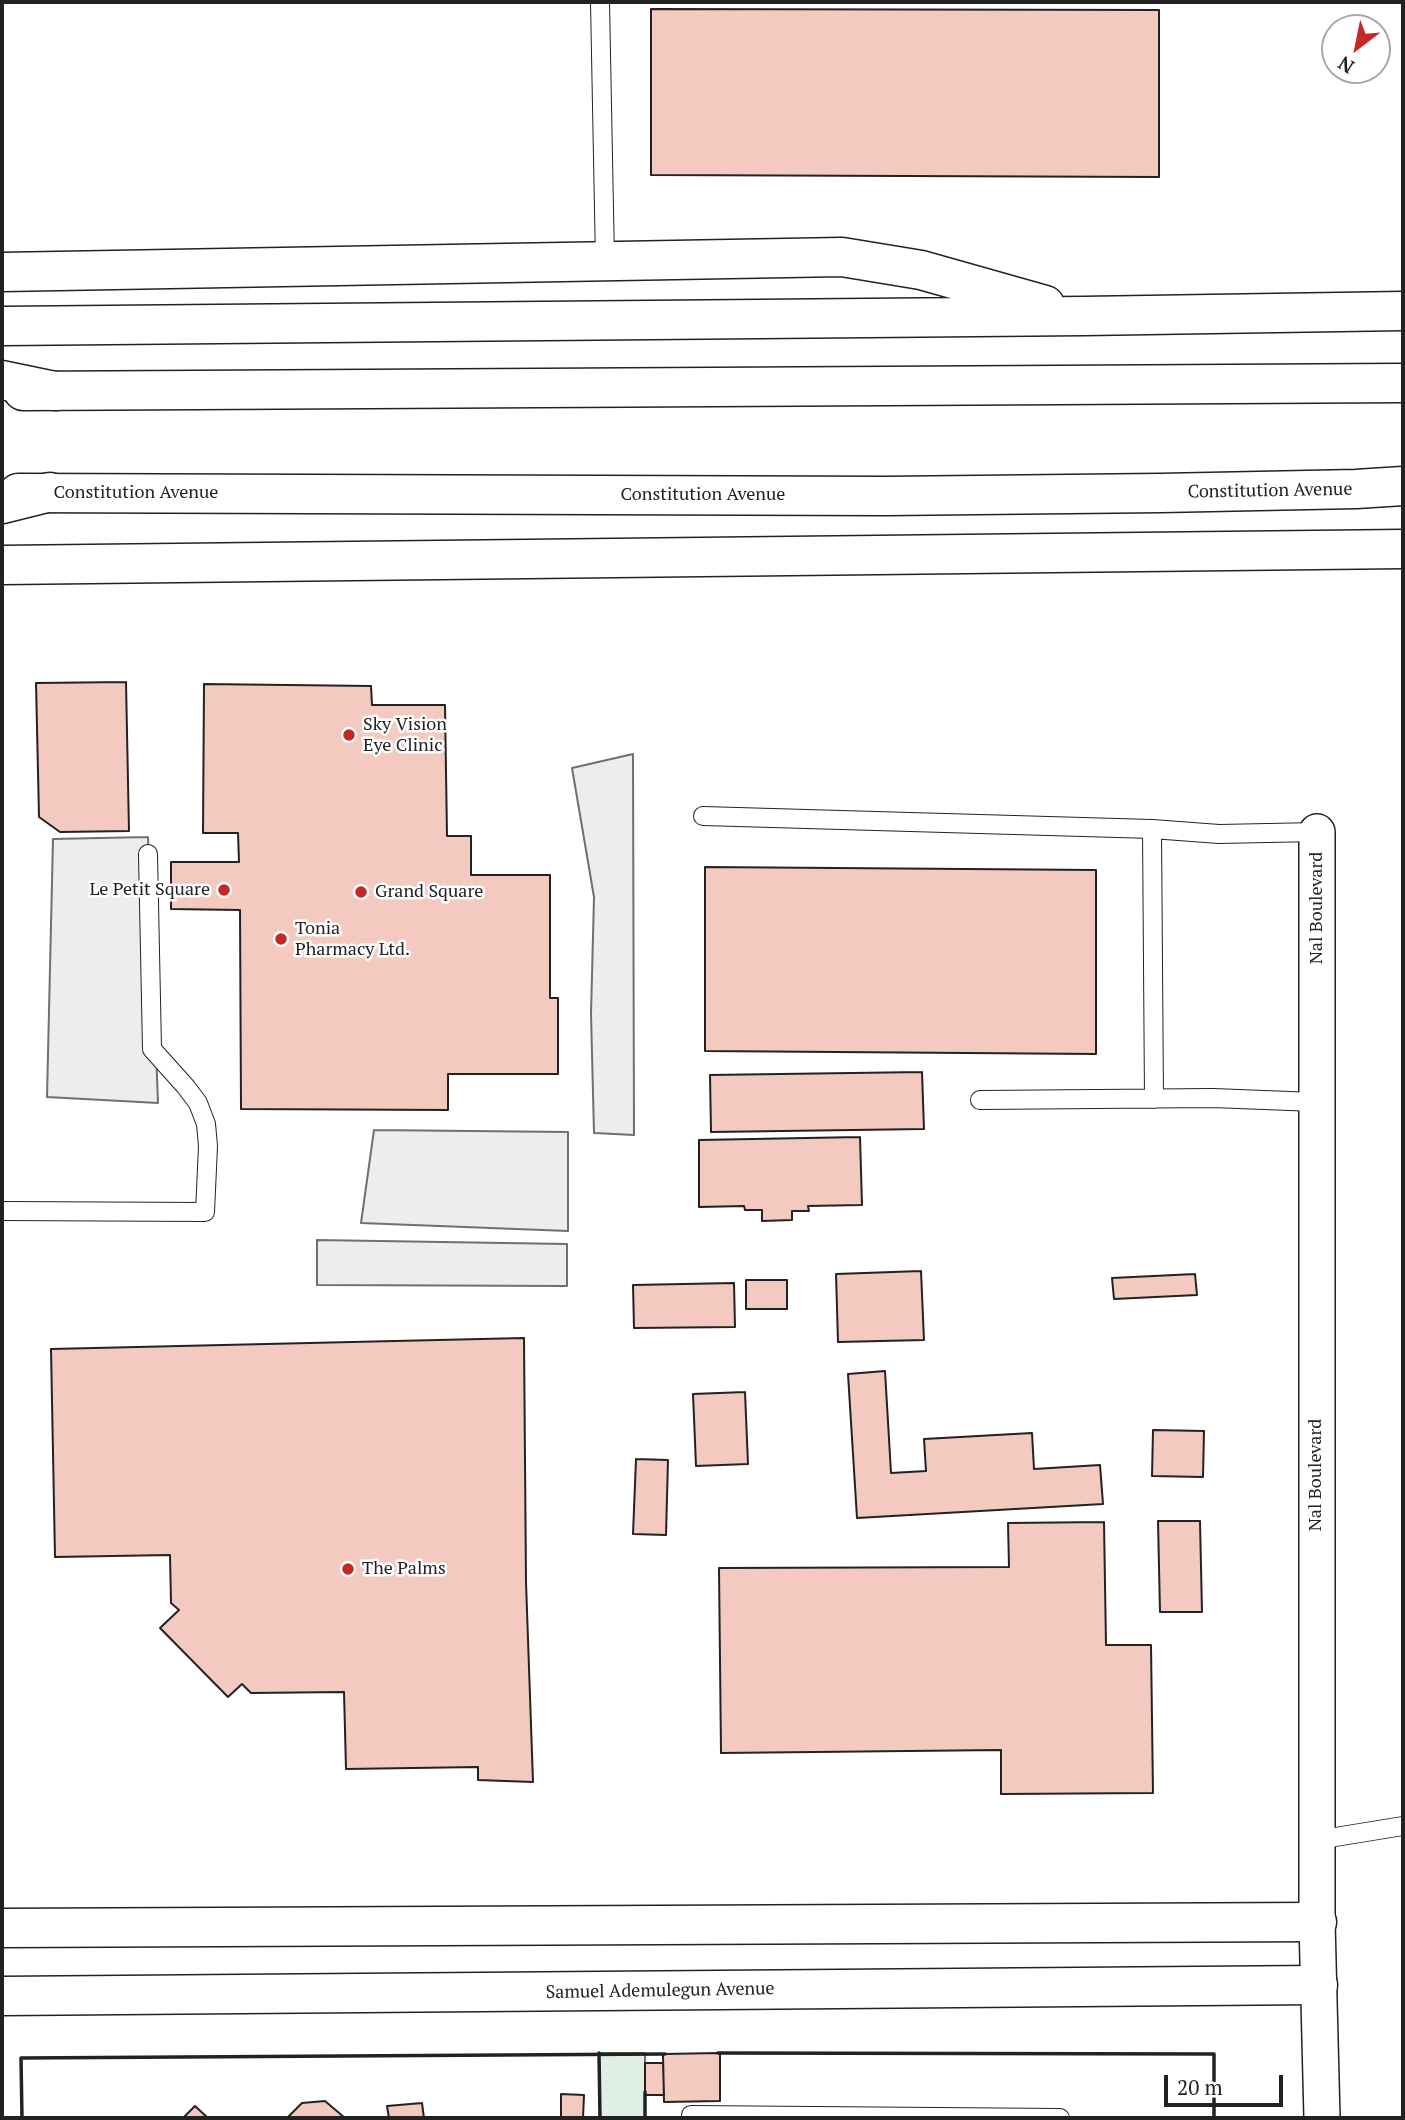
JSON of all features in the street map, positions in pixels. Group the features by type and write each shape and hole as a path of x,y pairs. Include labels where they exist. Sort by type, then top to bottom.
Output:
{"main road":[{"path":"2,272 842,257 921,270 1084,316"},
{"path":"17,325 1403,311"},
{"path":"2,380 55,391"},
{"path":"2,391 1403,383"},
{"name":"Constitution Avenue","path":"2,494 50,492 886,496 1403,486"},
{"path":"2,504 50,492"},
{"path":"2,565 1403,549"},
{"path":"2,1928 1317,1922"},
{"name":"Samuel Ademulegun Avenue","path":"2,1996 1318,1985"}],"street":[{"name":"Nal Boulevard","path":"1317,831 1317,1922 1322,2118"}],"lane":[{"path":"600,2 605,261"},
{"path":"703,816 1152,829 1219,834 1317,831"},
{"path":"1152,829 1154,1099"},
{"path":"2,1212 205,1212 208,1146 206,1124 198,1103 152,1049 148,853"},
{"path":"981,1100 1315,1102"},
{"path":"1317,1840 1403,1826"},
{"path":"691,2115 1060,2118"}],"green space":[{"path":"599,2053 645,2053 645,2118 600,2118"}],"shaded area":[{"path":"633,754 634,1135 594,1133 591,1014 594,897 572,768"},
{"path":"148,837 158,1103 47,1097 53,839"},
{"path":"374,1130 568,1132 568,1231 361,1223"},
{"path":"317,1240 567,1244 567,1286 317,1285"}],"building":[{"path":"651,9 1159,10 1159,177 651,175"},
{"path":"126,682 129,831 60,832 39,817 36,683"},
{"name":"Grand Square","path":"204,684 371,686 372,705 445,705 447,836 471,836 471,875 550,875 550,998 558,998 558,1074 448,1074 448,1110 241,1109 240,910 171,909 171,862 239,862 238,833 203,833"},
{"path":"705,867 1096,870 1096,1054 705,1051"},
{"path":"922,1072 924,1129 711,1132 710,1075"},
{"path":"860,1137 862,1205 808,1206 809,1211 792,1211 792,1220 762,1221 762,1210 745,1210 744,1206 699,1207 699,1140"},
{"path":"921,1271 924,1340 838,1342 836,1274"},
{"path":"1195,1274 1197,1295 1114,1299 1112,1278"},
{"path":"746,1280 787,1280 787,1309 746,1309"},
{"path":"734,1283 735,1327 634,1328 633,1285"},
{"name":"The Palms","path":"524,1338 526,1582 533,1782 478,1780 478,1767 346,1769 344,1692 251,1693 242,1684 228,1697 160,1628 179,1610 171,1603 170,1555 55,1557 51,1349"},
{"path":"885,1371 891,1473 926,1471 924,1439 1032,1433 1034,1469 1100,1465 1103,1504 857,1518 848,1374"},
{"path":"745,1392 748,1464 696,1466 693,1394"},
{"path":"1153,1430 1204,1431 1203,1477 1152,1476"},
{"path":"636,1459 668,1460 666,1535 633,1534"},
{"path":"1158,1521 1200,1521 1202,1612 1160,1612"},
{"path":"1104,1522 1106,1645 1151,1645 1153,1793 1001,1794 1001,1750 721,1753 719,1568 1009,1567 1008,1523"},
{"path":"720,2053 720,2101 664,2102 663,2054"},
{"path":"645,2063 663,2063 664,2095 645,2095"},
{"path":"561,2094 584,2095 583,2118 561,2118"},
{"path":"325,2101 345,2118 287,2118 302,2103"},
{"path":"422,2103 424,2118 389,2118 387,2106"},
{"path":"195,2106 208,2118 183,2118"}],"wall":[{"path":"599,2053 600,2118"},
{"path":"718,2053 1214,2054 1214,2118"},
{"path":"22,2118 21,2058 665,2054"},
{"path":"645,2092 645,2118"}],"place":[{"name":"Sky Vision Eye Clinic","path":"349,735"},
{"name":"Le Petit Square","path":"224,890"},
{"name":"Grand Square","path":"361,892"},
{"name":"Tonia Pharmacy Ltd.","path":"281,939"},
{"name":"The Palms","path":"348,1569"}]}
